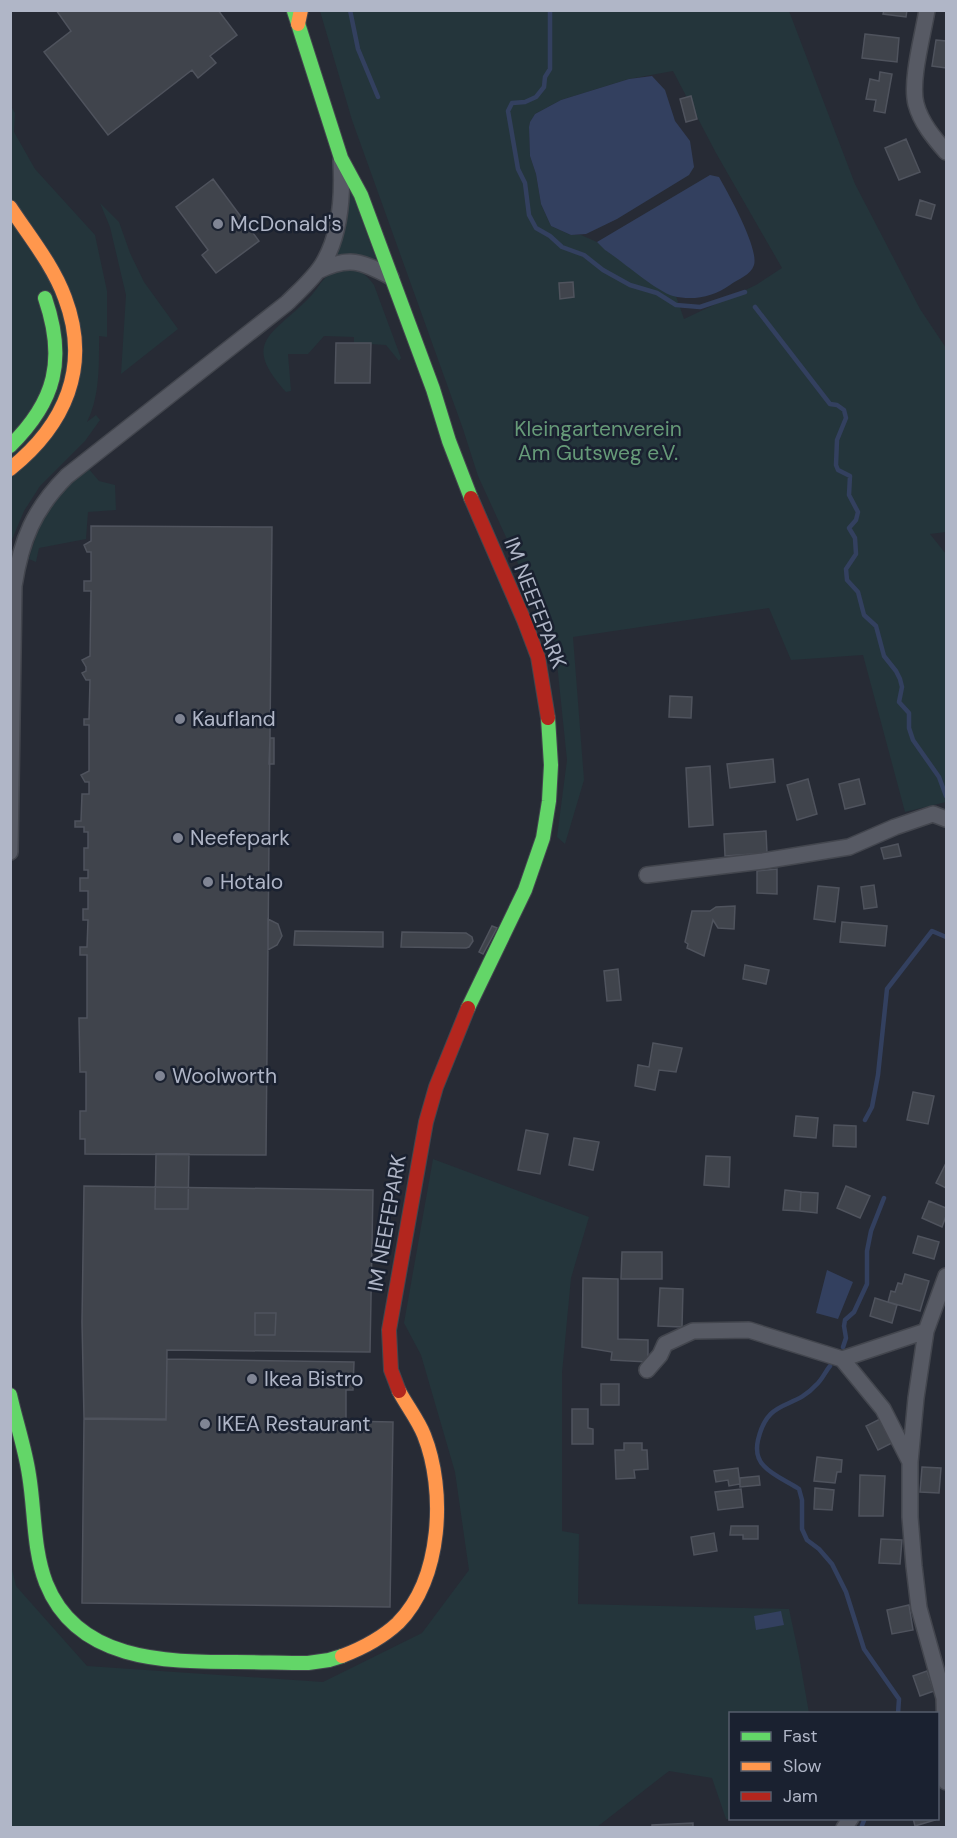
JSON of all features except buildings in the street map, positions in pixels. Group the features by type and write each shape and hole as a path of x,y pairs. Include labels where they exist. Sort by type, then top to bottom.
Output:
{"main road":[{"name":"IM NEEFEPARK","path":"10,1395 29,1475 37,1551 46,1584 65,1615 78,1628 98,1642 120,1651 151,1659 313,1663 339,1657 366,1646 406,1616 420,1594 430,1564 435,1531 436,1486 424,1437 403,1400 392,1374 389,1330 426,1122 436,1087 459,1028 528,881 543,838 549,801 550,729 538,657 462,477 433,389 361,195 341,159 297,15"},
{"path":"10,207 56,280 65,299 75,338 76,357 66,400 58,419 32,453 10,469"},
{"path":"10,446 24,434 36,417 47,397 55,374 57,351 54,329 41,290"}],"street":[{"path":"927,10 916,74 916,104 931,135 946,152"},
{"name":"IM NEEFEPARK","path":"10,852 14,586 19,556 39,510 52,491 67,476 287,303 318,271 338,225 342,204 341,159"},
{"name":"IM NEEFEPARK","path":"318,271 330,265 349,261 375,269 391,278"},
{"path":"647,875 840,849 895,826 933,814 946,819"},
{"path":"946,1276 926,1331 909,1462 910,1517 919,1608 944,1698 946,1780"},
{"path":"647,1370 660,1355 665,1344 693,1331 749,1330 842,1359 883,1409 909,1462"},
{"path":"842,1359 926,1331"}],"green space":[{"name":"Kleingartenverein Am Gutsweg e.V.","path":"320,11 789,11 855,184 920,309 946,348 946,532 930,534 946,554 946,802 905,812 863,655 791,660 769,608 573,637 584,780 565,844 557,837 567,760 555,644 478,476 352,120","holes":["673,71 716,153 782,268 756,285 684,319 676,296 597,242 581,235 571,235 551,226 541,204 536,174 530,156 529,127 535,114 561,100 629,79"]},
{"path":"11,106 15,113 14,132 35,169 95,235 107,291 107,337 99,336 97,391 87,422 96,415 100,420 85,441 40,486 24,511 11,542"},
{"path":"348,181 378,265 349,255 334,256 346,219"},
{"path":"100,203 119,222 144,282 178,329 121,374 126,295 110,227"},
{"path":"348,268 363,274 374,285 401,358 399,361 386,345 354,343 354,337 324,336 308,354 288,354 291,391 286,392 266,362 264,351 266,341 272,332 312,295 323,280 331,274"},
{"path":"88,468 99,481 115,485 116,510 88,512 86,539 39,548 36,562 29,559 38,530 50,508 66,488"},
{"path":"433,1159 589,1217 571,1278 562,1373 562,1531 579,1534 578,1604 789,1609 809,1712 729,1712 729,1819 726,1819 712,1778 669,1771 597,1827 11,1827 10,1561 16,1586 87,1666 323,1682 422,1633 469,1570 455,1472 421,1355 404,1323"}],"water":[{"path":"652,76 665,90 675,121 690,141 694,167 689,175 617,219 586,234 571,235 551,226 541,204 536,174 530,156 529,127 535,114 561,100 629,79"},
{"path":"710,175 719,177 729,195 742,221 754,257 754,265 750,272 723,289 695,298 673,296 648,282 597,242"},
{"path":"827,1270 853,1282 838,1319 816,1313"},
{"path":"781,1611 784,1625 756,1630 754,1616"}],"waterway":[{"path":"350,10 358,49 378,97"},
{"path":"550,10 550,69 545,77 544,87 536,97 525,102 512,103 508,111 518,169 525,183 529,215 536,228 550,236 562,247 584,255 603,270 630,285 657,293 676,305 700,307 745,292"},
{"path":"755,307 830,404 837,405 844,410 846,418 837,440 836,465 838,470 850,476 849,495 858,512 856,520 849,528 855,538 856,554 846,569 847,580 858,592 864,615 876,626 884,656 900,679 902,687 899,702 909,713 909,728 913,740 939,777 946,796"},
{"path":"865,1120 872,1107 878,1075 887,989 932,931 946,937"},
{"path":"843,1347 846,1338 845,1320 854,1312 867,1284 867,1251 871,1231 884,1198"},
{"path":"830,1366 820,1381 807,1393 782,1406 768,1417 762,1426 758,1440 758,1454 768,1470 799,1489 802,1500 802,1529 807,1540 819,1549 832,1564 846,1592 864,1649 899,1699 898,1712"},
{"path":"861,1828 864,1820"}],"traffic: fast":[{"path":"294,11 341,158 361,195 471,498"},
{"path":"10,446 38,412 53,378 55,341 45,298"},
{"path":"468,1008 525,890 543,838 549,801 551,765 548,718"},
{"path":"10,1395 27,1465 36,1543 42,1570 46,1583 60,1609 79,1628 101,1642 125,1652 180,1661 308,1663 342,1656"}],"traffic: slow":[{"path":"298,24 301,10"},
{"path":"10,207 47,262 60,286 72,323 75,348 74,371 68,393 58,414 29,452 10,469"},
{"path":"342,1656 372,1642 398,1623 413,1605 424,1583 431,1559 436,1533 437,1507 431,1457 422,1429 399,1391"}],"traffic: jam":[{"path":"471,498 538,657 548,718"},
{"path":"399,1391 391,1370 389,1330 426,1122 436,1087 468,1008"}],"place":[{"name":"McDonald's","path":"218,224"},
{"name":"Kaufland","path":"180,719"},
{"name":"Neefepark","path":"178,838"},
{"name":"Hotalo","path":"208,882"},
{"name":"Woolworth","path":"160,1076"},
{"name":"Ikea Bistro","path":"252,1379"},
{"name":"IKEA Restaurant","path":"205,1424"}]}
